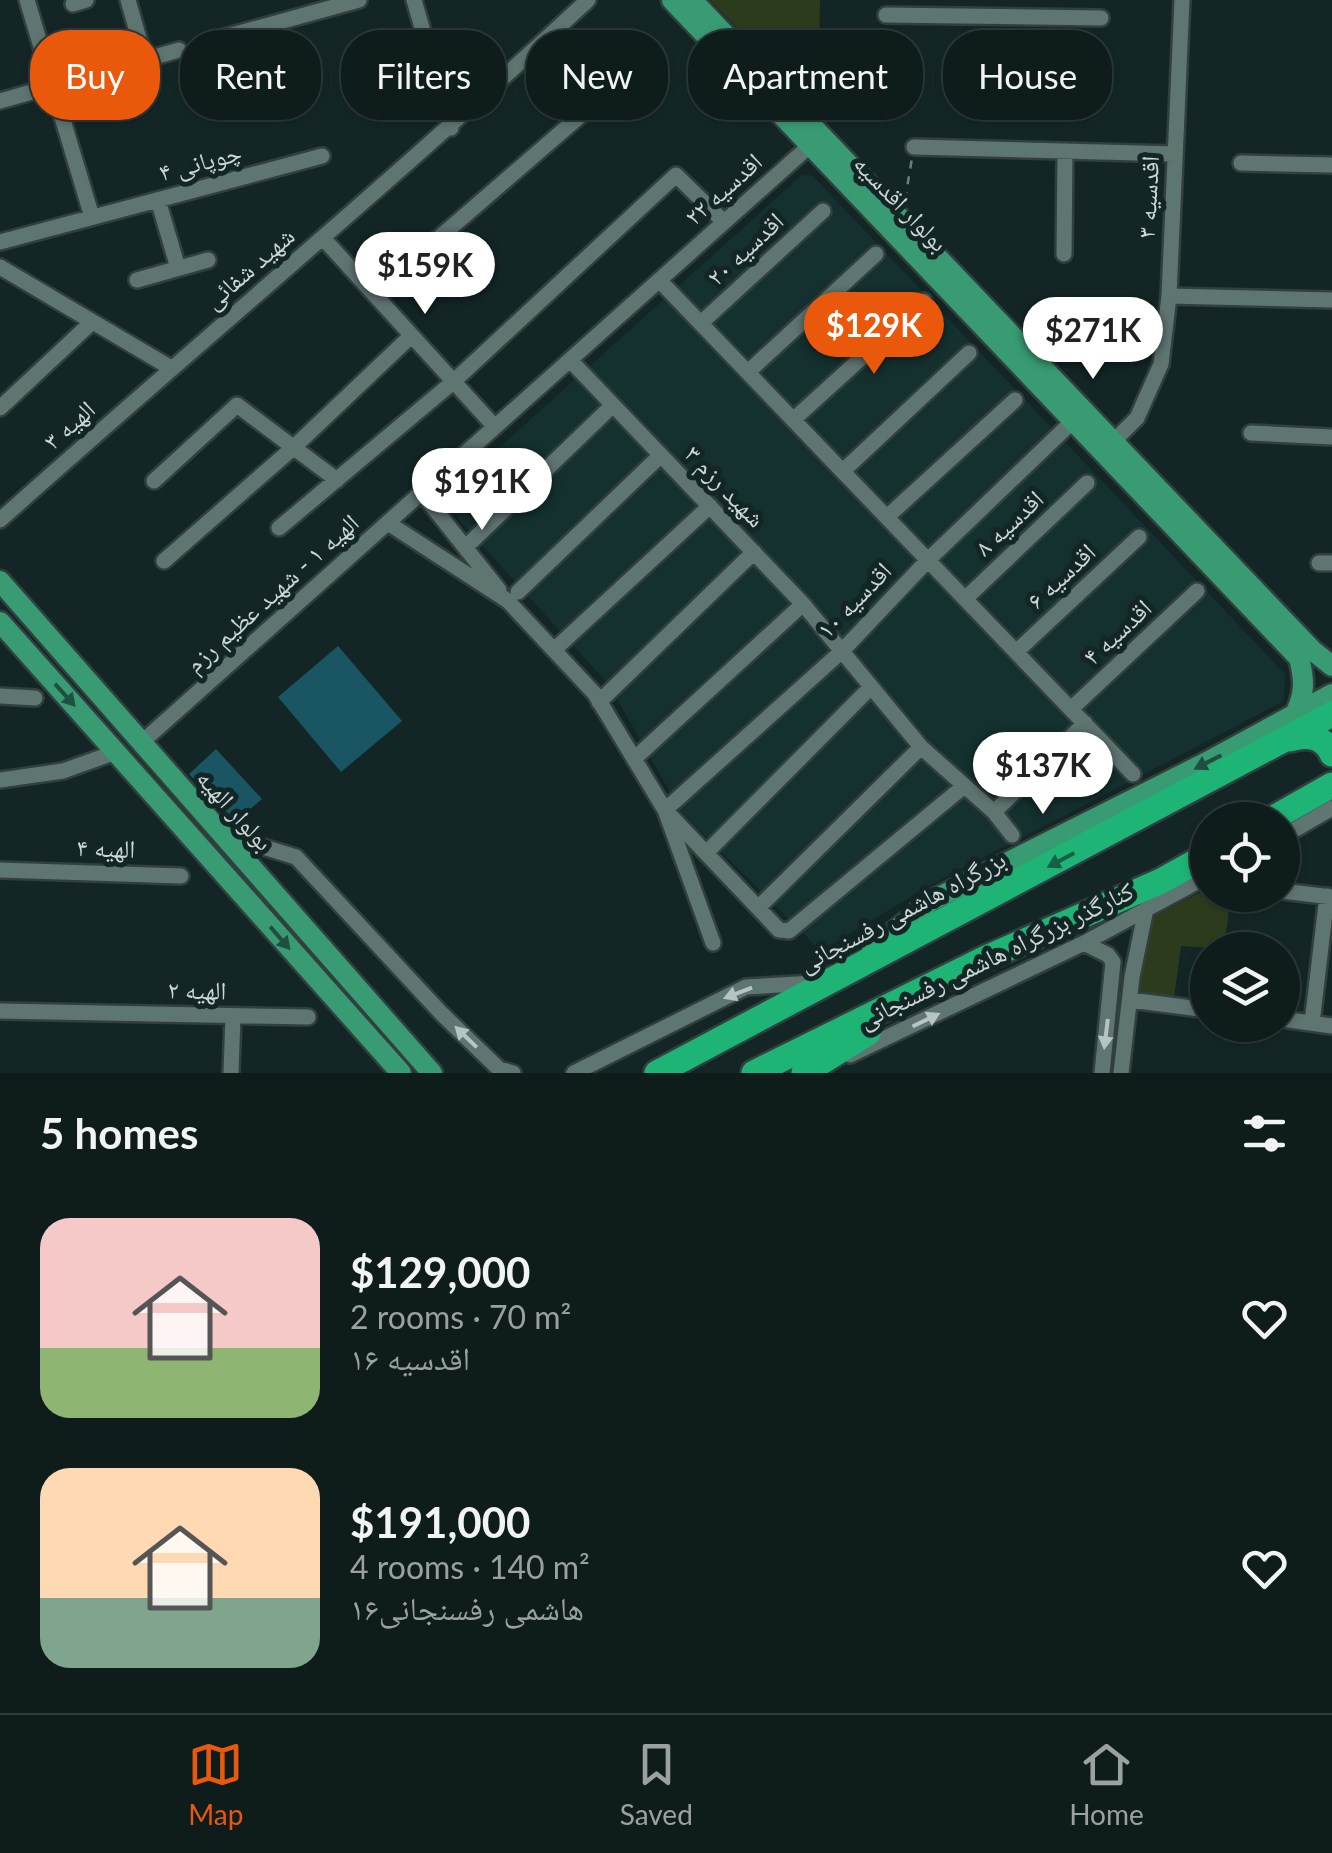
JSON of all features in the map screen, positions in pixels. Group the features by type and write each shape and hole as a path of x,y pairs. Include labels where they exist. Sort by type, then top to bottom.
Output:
{"highway":[{"name":"بزرگراه هاشمی رفسنجانی","path":"656,1073 834,981 1291,728 1332,714"},
{"path":"1291,728 1318,738 1332,754"},
{"path":"1300,805 1330,790"},
{"path":"754,1073 984,960 1161,882 1190,865"},
{"path":"804,1073 984,960"}],"main road":[{"name":"بولوار اقدسیه","path":"672,0 902,218 1312,650 1332,666"},
{"name":"بولوار اقدسیه","path":"692,0 1074,420 1299,658 1304,698 1291,728"},
{"name":"بولوار الهیه","path":"0,581 432,1073"},
{"name":"بولوار الهیه","path":"0,622 401,1073"},
{"path":"1291,728 1332,694"}],"street":[{"path":"27,0 36,30"},
{"path":"128,0 136,30"},
{"path":"250,30 359,0"},
{"path":"414,0 451,128"},
{"name":"شهید شفائی","path":"556,30 588,0"},
{"name":"اقدسیه ۳","path":"1114,442 1137,418 1161,364 1169,296 1182,0"},
{"path":"886,16 999,8 1101,18"},
{"path":"160,56 179,50"},
{"name":"شهید شفائی","path":"171,368 451,128 526,58"},
{"path":"0,101 30,92"},
{"path":"62,120 92,217"},
{"path":"374,294 576,120"},
{"name":"اقدسیه ۲۲","path":"659,280 816,140"},
{"path":"914,147 1175,154"},
{"path":"1064,254 1065,151"},
{"name":"چوپانی ۴","path":"0,242 322,156"},
{"path":"1241,163 1332,164"},
{"path":"279,528 453,382 676,175 724,222"},
{"path":"158,200 178,268"},
{"name":"اقدسیه ۲۰","path":"701,324 823,212"},
{"path":"323,238 495,427"},
{"path":"748,372 876,254"},
{"path":"137,280 208,260"},
{"path":"0,267 171,368"},
{"path":"659,280 1133,774"},
{"name":"الهیه ۱ - شهید عظیم رزم","path":"141,743 659,280"},
{"path":"1169,296 1332,300"},
{"path":"794,420 924,301"},
{"path":"0,408 92,322"},
{"path":"164,562 294,448 411,336"},
{"path":"843,471 969,353"},
{"name":"شهید رزم ۳","path":"570,360 803,604 921,747 994,812 1012,836"},
{"name":"الهیه ۳","path":"0,520 171,368"},
{"path":"886,517 1015,400"},
{"path":"154,481 237,404 337,480"},
{"path":"472,541 613,405"},
{"name":"اقدسیه ۱۰","path":"665,810 842,650 928,560 1074,420"},
{"path":"1251,433 1332,437"},
{"path":"513,596 660,455"},
{"name":"اقدسیه ۸","path":"965,598 1088,483"},
{"path":"421,492 600,702 665,810 779,930 797,928 963,787"},
{"path":"555,649 710,506"},
{"path":"388,523 513,596"},
{"name":"اقدسیه ۶","path":"1016,652 1139,537"},
{"path":"600,702 754,552"},
{"name":"اقدسیه ۴","path":"1071,709 1197,592"},
{"path":"634,760 803,604"},
{"path":"706,854 870,688"},
{"path":"0,696 36,698"},
{"path":"994,812 1085,723"},
{"path":"759,907 921,747"},
{"path":"2,780 63,770 116,752"},
{"path":"1300,819 1330,790"},
{"path":"665,810 714,942"},
{"path":"224,835 296,857 442,1014 499,1069 513,1073"},
{"name":"الهیه ۴","path":"0,870 181,876"},
{"name":"کنارگذر بزرگراه هاشمی رفسنجانی","path":"804,1073 885,1040 1084,943 1190,886"},
{"path":"1300,893 1329,897 1312,1023"},
{"path":"1121,1073 1132,977 1146,909"},
{"path":"1084,943 1108,955 1113,962 1102,1073"},
{"path":"1114,975 1118,968 1125,967 1132,977"},
{"path":"574,1073 746,987 834,981"},
{"path":"1130,1000 1190,1008"},
{"name":"الهیه ۲","path":"0,1011 308,1017"},
{"path":"231,1073 233,1016"},
{"path":"1300,1022 1332,1026"}],"path":[{"path":"902,218 914,147"}],"shaded area":[{"path":"802,175 813,176 1285,674 1284,701 929,886 821,951 682,813 609,685 441,500"}],"green space":[{"path":"710,0 820,0 819,30 739,30"},
{"path":"1190,898 1190,912 1229,912 1226,932 1190,932 1190,947 1181,946 1174,998 1138,993 1150,918"}],"building":[{"path":"338,646 402,721 341,772 278,697"},
{"path":"216,749 262,799 235,822 189,774"}]}
